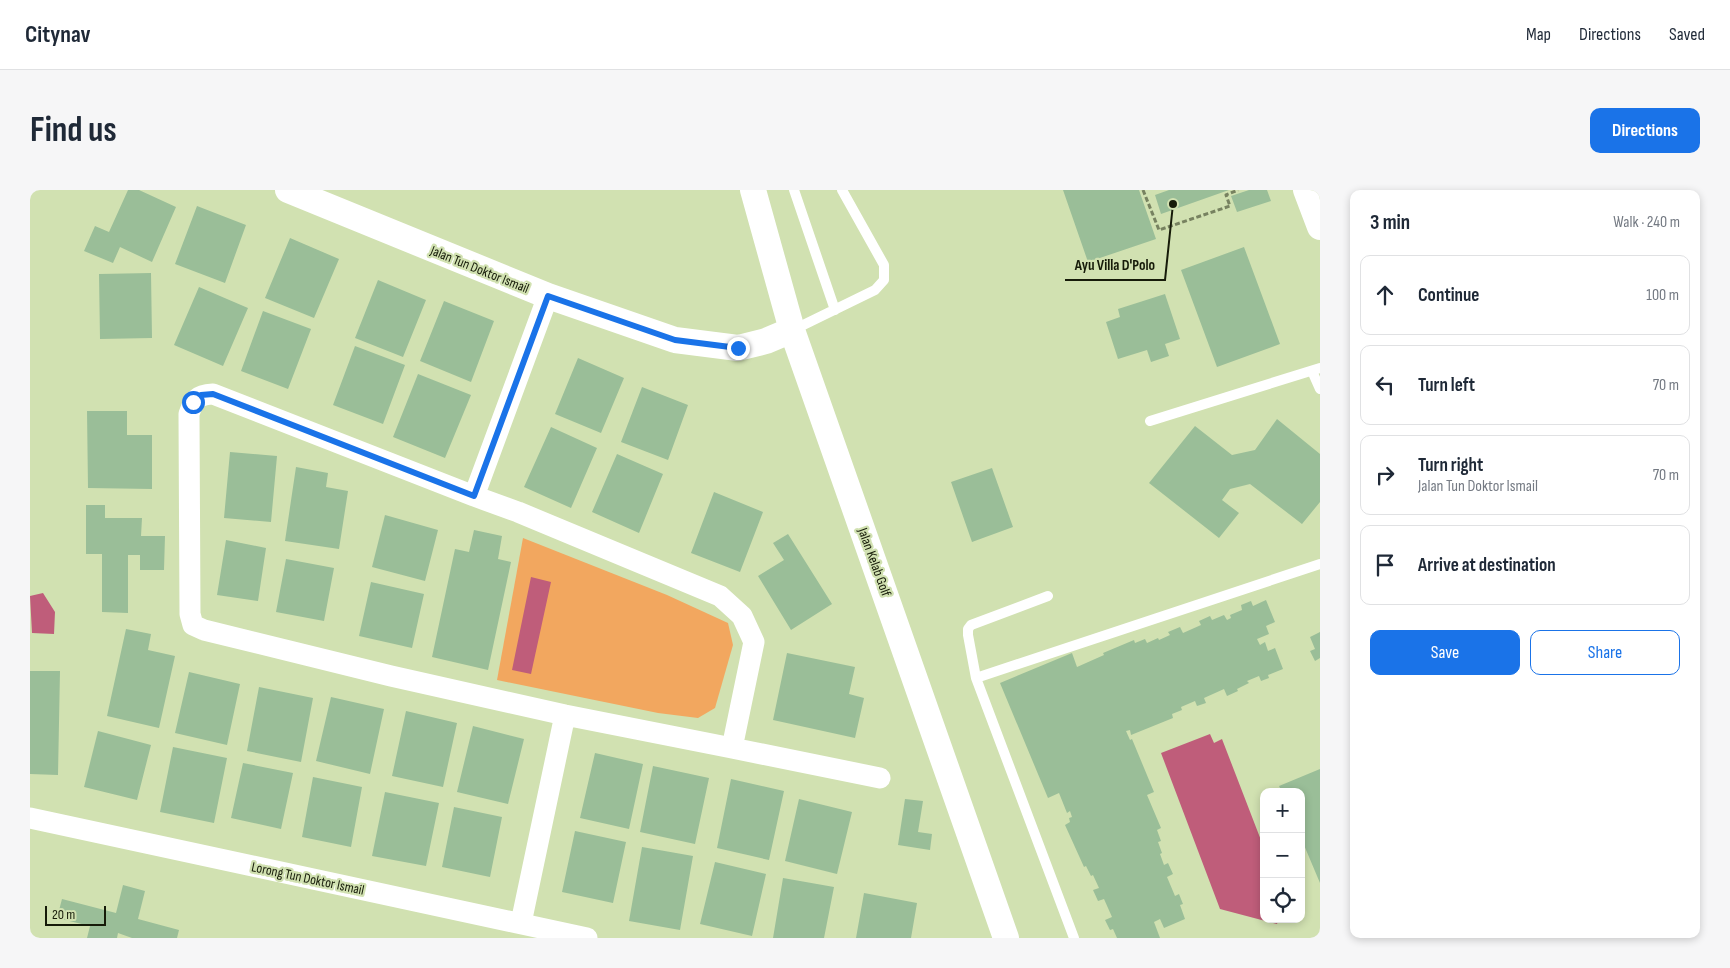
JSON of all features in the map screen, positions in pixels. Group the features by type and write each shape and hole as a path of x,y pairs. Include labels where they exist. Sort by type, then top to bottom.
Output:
{"street":[{"name":"Jalan Tun Doktor Ismail","path":"288,190 548,296 675,340 738,348 792,330"},
{"name":"Jalan Kelab Golf","path":"753,190 792,330 1006,936"},
{"path":"1306,190 1320,227"},
{"path":"474,496 548,296"},
{"path":"732,748 754,642 742,616 720,596 518,512 213,394 201,395 193,402 189,414 190,614 193,626 344,664 566,715 880,778"},
{"path":"521,922 566,715"},
{"name":"Lorong Tun Doktor Ismail","path":"30,818 521,922 586,938"}],"lane":[{"path":"794,190 835,310"},
{"path":"792,330 875,290 884,280 884,265 842,190"},
{"path":"1150,421 1316,369 1320,388"},
{"path":"976,678 1320,564"},
{"path":"1048,596 971,625 968,629 968,635 976,678 1074,938"}],"path":[{"path":"1143,190 1159,230 1230,206 1226,195 1238,190"}],"shaded area":[{"path":"523,538 667,595 728,623 733,645 715,708 698,718 658,713 497,680"},
{"path":"531,577 551,582 531,674 512,670"},
{"path":"43,593 55,612 54,634 32,633 30,596"},
{"path":"1210,734 1214,743 1222,739 1260,838 1260,920 1220,909 1161,753"}],"building":[{"path":"128,190 139,190 176,207 152,262 120,247 113,263 84,251 95,226 109,232"},
{"path":"1063,190 1139,190 1156,239 1088,262"},
{"path":"1169,190 1229,190 1161,214 1155,195"},
{"path":"1249,190 1267,190 1271,201 1237,212 1231,196"},
{"path":"197,206 246,225 225,283 175,264"},
{"path":"290,238 339,259 314,318 265,298"},
{"path":"1244,247 1280,344 1217,367 1181,270"},
{"path":"151,273 152,338 100,339 99,274"},
{"path":"378,280 426,300 403,357 355,338"},
{"path":"199,287 248,308 223,366 174,345"},
{"path":"1165,294 1180,339 1165,344 1169,356 1151,362 1147,350 1118,359 1106,322 1120,317 1118,309"},
{"path":"444,301 494,321 471,382 420,361"},
{"path":"263,311 311,329 288,389 241,371"},
{"path":"355,346 405,365 383,424 333,405"},
{"path":"578,358 624,378 601,433 555,414"},
{"path":"418,374 471,395 445,458 393,437"},
{"path":"642,387 688,405 668,460 621,442"},
{"path":"87,411 127,411 127,435 152,435 152,489 88,488"},
{"path":"1277,419 1320,454 1320,502 1302,524 1250,484 1230,489 1222,500 1239,513 1219,538 1149,483 1195,426 1232,455 1255,450"},
{"path":"551,427 597,448 571,508 524,487"},
{"path":"230,452 277,456 271,522 224,518"},
{"path":"617,454 663,474 639,533 592,512"},
{"path":"296,467 328,473 326,487 348,491 339,549 285,541"},
{"path":"992,468 1013,527 972,542 951,482"},
{"path":"714,492 763,512 740,572 691,553"},
{"path":"86,505 105,505 105,518 142,518 141,536 165,536 164,570 140,570 140,555 128,555 128,613 102,612 102,554 86,554"},
{"path":"385,515 438,530 425,581 372,567"},
{"path":"474,530 502,536 498,559 511,562 488,670 432,657 455,549 469,552"},
{"path":"788,534 832,604 791,630 758,576 784,560 773,543"},
{"path":"226,540 266,548 258,601 217,595"},
{"path":"286,559 334,568 324,621 276,612"},
{"path":"371,582 424,594 412,648 359,636"},
{"path":"1266,600 1275,622 1266,626 1269,634 1257,639 1260,645 1265,642 1268,651 1275,648 1283,669 1268,675 1269,678 1261,681 1259,676 1247,681 1249,683 1227,696 1224,689 1204,698 1206,703 1197,706 1195,701 1181,707 1182,710 1172,714 1173,718 1131,735 1130,730 1126,731 1130,740 1132,739 1154,792 1147,795 1161,828 1157,830 1161,841 1158,842 1162,853 1160,854 1164,865 1168,863 1173,874 1167,877 1175,896 1179,894 1183,904 1180,905 1185,919 1164,928 1160,919 1154,922 1160,938 1117,938 1113,929 1110,930 1105,920 1112,917 1104,899 1098,901 1093,890 1099,888 1093,875 1091,876 1086,866 1084,867 1065,825 1070,822 1069,818 1072,817 1070,811 1067,813 1059,793 1048,798 1000,683 1072,653 1077,667 1104,655 1103,653 1134,640 1135,643 1145,639 1147,643 1158,638 1159,640 1170,635 1168,632 1180,627 1183,633 1201,625 1199,621 1210,616 1212,620 1224,615 1227,620 1231,618 1230,615 1242,610 1241,605 1251,601 1253,606"},
{"path":"126,629 151,634 148,650 175,656 159,728 107,716"},
{"path":"1320,632 1320,658 1315,661 1310,651 1315,649 1310,637"},
{"path":"787,653 855,667 849,694 864,698 855,738 773,720"},
{"path":"30,671 60,671 58,775 30,774"},
{"path":"189,672 240,684 227,745 175,733"},
{"path":"259,687 313,698 301,762 247,751"},
{"path":"331,697 384,709 370,774 316,761"},
{"path":"406,711 457,723 443,787 392,776"},
{"path":"473,726 524,739 508,804 457,792"},
{"path":"98,731 151,745 137,800 84,787"},
{"path":"173,747 227,758 214,823 160,812"},
{"path":"595,753 643,764 629,829 580,818"},
{"path":"243,763 293,773 281,829 231,818"},
{"path":"653,766 709,778 695,844 640,832"},
{"path":"1320,769 1320,883 1305,847 1305,788 1280,788 1279,786"},
{"path":"313,777 362,787 351,847 302,837"},
{"path":"731,779 784,791 769,860 717,848"},
{"path":"385,792 439,803 426,866 372,856"},
{"path":"799,799 852,812 837,874 785,861"},
{"path":"905,799 923,801 918,832 932,834 930,850 898,845"},
{"path":"454,807 502,817 490,877 442,867"},
{"path":"575,831 626,842 613,903 562,892"},
{"path":"642,847 693,856 680,930 629,921"},
{"path":"715,862 766,874 752,936 700,924"},
{"path":"783,878 834,887 824,938 773,938"},
{"path":"123,885 145,891 138,919 179,930 177,938 132,938 118,933 117,938 87,938 90,926 57,918 62,899 116,913"},
{"path":"864,893 917,903 911,938 856,938"}],"place":[{"name":"Ayu Villa D'Polo","path":"1173,204"}],"route":[{"path":"193,402 201,395 213,394 474,496 548,296 675,340 738,348"}]}
